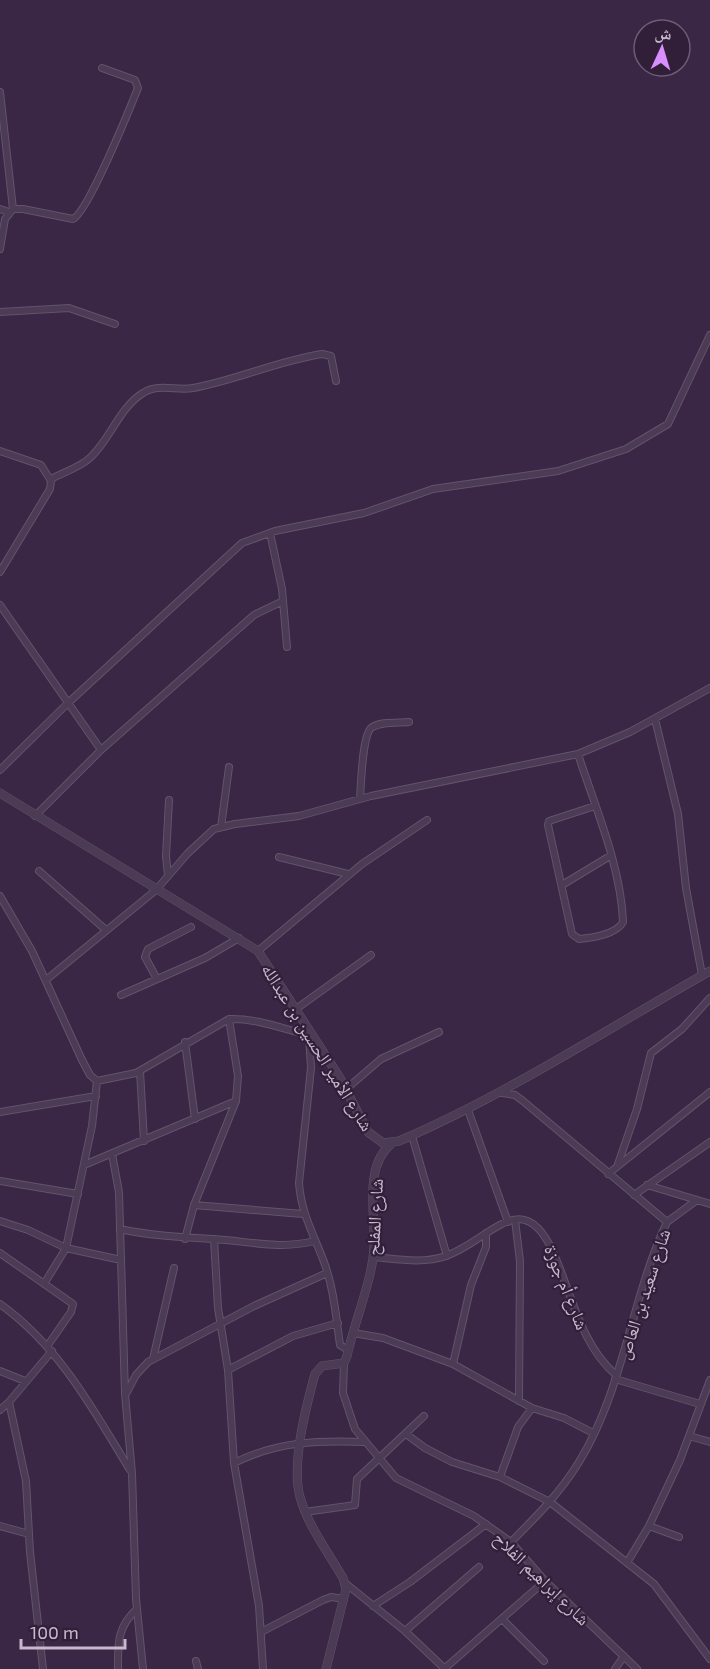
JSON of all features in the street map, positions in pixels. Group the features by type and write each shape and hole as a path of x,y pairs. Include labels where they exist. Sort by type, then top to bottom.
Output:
{"street":[{"path":"0,209 11,211 23,209 69,219 80,214 122,131 138,88 135,80 102,69"},
{"path":"0,92 11,211 5,219 0,249"},
{"path":"0,312 69,308 115,324"},
{"path":"0,770 68,703 193,591 230,552 254,537 364,513 433,489 558,471 626,449 668,424 710,335"},
{"path":"51,479 90,459 129,405 146,390 189,389 322,354 331,356 336,381"},
{"path":"0,451 41,465 51,479 50,489 0,572"},
{"path":"270,532 283,601 287,647"},
{"path":"35,816 100,750 254,615 283,601"},
{"path":"0,605 100,750"},
{"path":"46,980 156,890 201,840 221,827 299,816 360,800 578,754 655,719 710,688"},
{"path":"655,719 678,814 686,888 706,973"},
{"path":"360,800 367,738 371,729 377,725 409,722"},
{"path":"578,754 595,806 610,856 623,922 619,928 585,939 574,938 548,831 549,821 595,806"},
{"path":"221,827 229,767"},
{"name":"شارع الأمير الحسين بن عبدالله","path":"0,793 258,951 296,1009 368,1132 375,1139 391,1144 502,1093 603,1031 706,973"},
{"path":"168,876 166,856 169,800"},
{"path":"258,951 348,874 427,820"},
{"path":"562,885 610,856"},
{"path":"279,857 348,874"},
{"path":"39,871 106,930"},
{"path":"0,896 46,980 71,1040 90,1075 97,1081 123,1078 140,1071 185,1042 229,1019 262,1023 311,1035 311,1068 299,1183 303,1214 327,1273 338,1323 340,1345 348,1350"},
{"path":"157,979 145,957 148,949 191,927"},
{"path":"122,995 240,938"},
{"path":"296,1009 371,955"},
{"path":"618,1164 637,1109 651,1053 682,1029 710,998"},
{"path":"185,1239 194,1205 236,1101 237,1068 229,1019"},
{"path":"345,1090 381,1059 439,1032"},
{"path":"185,1042 195,1119"},
{"path":"140,1071 144,1141"},
{"path":"44,1284 66,1248 84,1165 97,1081"},
{"path":"608,1174 710,1092"},
{"name":"شارع سعيد بن العاص","path":"502,1093 515,1095 523,1101 667,1221 615,1377 580,1461 550,1502 511,1542"},
{"path":"0,1109 96,1096"},
{"path":"84,1165 236,1101"},
{"path":"468,1110 511,1221 520,1261 519,1401"},
{"path":"412,1136 447,1256"},
{"path":"634,1195 710,1142"},
{"name":"شارع المفلح","path":"344,1363 373,1257 374,1180 381,1156 391,1144"},
{"path":"112,1154 119,1192 125,1394 132,1473 136,1609 143,1669"},
{"path":"0,1181 78,1194"},
{"path":"647,1185 710,1204"},
{"path":"667,1221 697,1200"},
{"path":"194,1205 303,1214"},
{"name":"شارع أم جوزة","path":"511,1221 531,1220 547,1238 582,1328 597,1355 615,1377"},
{"path":"0,1221 28,1230 66,1248 121,1260"},
{"path":"373,1257 414,1261 447,1256 511,1221"},
{"path":"120,1229 185,1239 214,1239 276,1246 294,1246 314,1241"},
{"path":"453,1364 471,1285 486,1247 486,1233"},
{"path":"214,1239 220,1324 228,1370 234,1463 259,1606 263,1669"},
{"path":"0,1253 74,1306 48,1345"},
{"path":"153,1359 174,1268"},
{"path":"125,1394 136,1375 153,1359 327,1273"},
{"path":"0,1304 48,1345 87,1399 132,1473"},
{"path":"228,1370 293,1336 338,1323"},
{"path":"353,1332 383,1338 453,1364 532,1408 564,1418 593,1433"},
{"path":"0,1410 52,1351"},
{"path":"344,1363 322,1366 315,1374 301,1442 298,1479 305,1512 345,1583 405,1631 444,1669 544,1581"},
{"name":"شارع إبراهيم الفلاح","path":"344,1363 343,1393 349,1415 364,1442 396,1478 486,1524 511,1542 544,1581 638,1669"},
{"path":"0,1371 25,1381"},
{"path":"615,1377 700,1404"},
{"path":"628,1561 649,1526 680,1460 710,1380"},
{"path":"9,1402 26,1481 29,1533 44,1669"},
{"path":"500,1477 518,1427 532,1408"},
{"path":"305,1512 355,1505 357,1479 424,1416"},
{"path":"406,1434 425,1448 452,1462 500,1477 550,1502 628,1561 654,1584 710,1659"},
{"path":"688,1436 710,1442"},
{"path":"234,1463 256,1452 301,1442 364,1442"},
{"path":"373,1606 411,1582 486,1524"},
{"path":"0,1526 29,1533"},
{"path":"649,1526 679,1538"},
{"path":"405,1631 479,1567"},
{"path":"326,1669 344,1599 345,1583"},
{"path":"261,1632 323,1600 331,1597 344,1599"},
{"path":"118,1669 120,1630 124,1621 136,1609"},
{"path":"502,1619 544,1661"},
{"path":"615,1669 624,1656"},
{"path":"196,1661 198,1669"}]}
